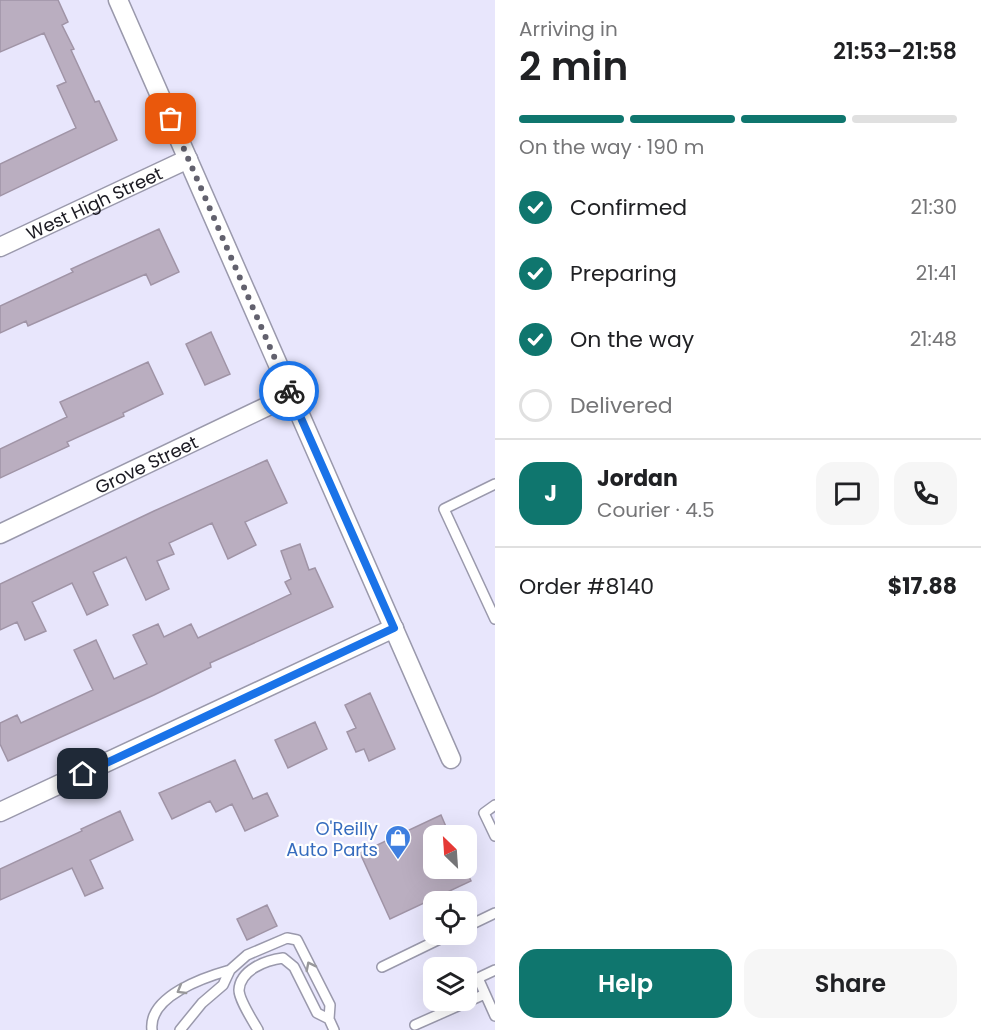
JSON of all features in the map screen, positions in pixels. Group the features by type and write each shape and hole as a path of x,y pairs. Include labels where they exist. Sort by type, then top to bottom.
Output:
{"street":[{"path":"118,0 451,759"},
{"name":"West High Street","path":"0,247 188,159"},
{"name":"Grove Street","path":"0,534 291,395"},
{"path":"0,812 394,628"}],"lane":[{"path":"495,484 444,509 495,619"},
{"path":"495,805 484,813 495,836"},
{"path":"477,922 495,913"},
{"path":"152,1030 151,1023 161,1004 179,990 211,975 230,970 247,955 287,938 297,940 330,1005 329,1020 334,1030"},
{"path":"382,967 427,945"},
{"path":"258,1030 240,997 239,990 243,978 256,967 271,960 283,958 294,967 316,1013 329,1020"},
{"path":"180,1030 202,1003 224,985 230,970"},
{"path":"495,970 478,978 495,1016"},
{"path":"416,1025 485,994"}],"building":[{"path":"0,0 58,0 68,22 62,25 74,49 71,50 95,102 99,101 117,140 0,196 0,164 76,128 57,86 66,82 44,33 0,52"},
{"path":"159,229 179,272 151,285 146,274 28,326 26,321 0,333 0,306 73,272 71,269"},
{"path":"211,332 230,374 205,385 186,344"},
{"path":"148,362 163,394 123,413 124,416 67,442 69,446 0,478 0,449 67,417 60,402"},
{"path":"267,460 287,503 245,522 256,545 228,559 212,523 169,543 174,554 157,561 169,589 146,600 126,557 93,572 108,605 87,615 72,583 32,602 46,631 25,640 17,622 0,630 0,584"},
{"path":"300,544 309,570 315,568 333,607 210,663 211,667 154,695 8,761 0,744 0,723 17,715 21,723 93,690 74,650 96,640 114,679 147,664 133,635 158,624 164,637 191,624 198,638 291,594 285,582 291,579 281,551"},
{"path":"370,693 395,749 369,761 364,749 356,752 347,732 356,728 345,705"},
{"path":"315,722 327,749 288,768 275,740"},
{"path":"235,760 253,799 267,793 278,816 245,831 232,804 216,812 210,801 172,819 159,793"},
{"path":"120,811 133,840 90,860 103,888 85,896 72,868 0,900 0,869"},
{"name":"O'Reilly Auto Parts","path":"441,815 445,825 423,825 423,879 470,879 471,881 450,891 423,891 423,904 390,919 360,853"},
{"path":"267,905 277,926 247,940 237,919"}],"way so far":[{"path":"171,119 289,391"}],"place":[{"name":"O'Reilly Auto Parts","path":"398,861"}],"route":[{"path":"83,774 394,628 289,391"}]}
